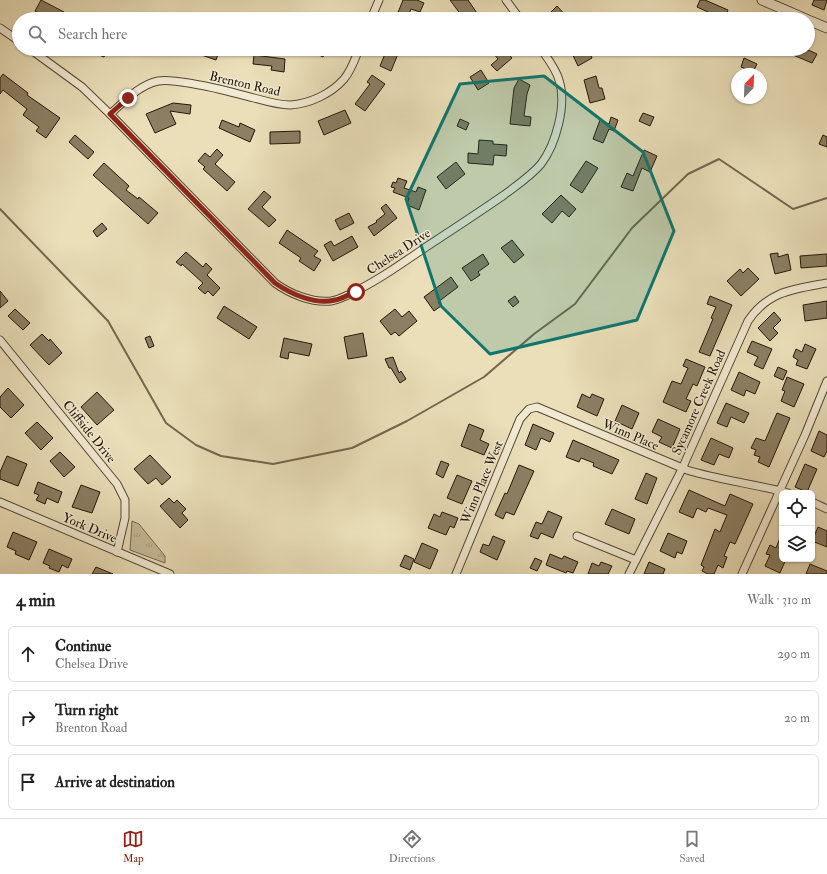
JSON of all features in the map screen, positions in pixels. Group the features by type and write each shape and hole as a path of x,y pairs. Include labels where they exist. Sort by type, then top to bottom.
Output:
{"street":[{"path":"374,12 379,0"},
{"path":"506,0 515,12"},
{"path":"762,0 789,12"},
{"path":"815,23 827,28"},
{"path":"0,28 12,36"},
{"name":"Chelsea Drive","path":"40,56 82,87 275,283 282,288 300,296 317,301 337,300 356,292 382,276 489,205 526,178 541,163 551,145 558,126 561,114 562,94 560,82 556,72 546,56"},
{"name":"Brenton Road","path":"110,114 140,89 149,84 164,81 211,87 272,103 290,105 309,101 322,96 344,79 356,56"},
{"name":"Sycamore Creek Road","path":"629,574 682,469 748,320 755,310 771,298 784,292 827,284"},
{"name":"Cliffside Drive","path":"0,340 117,484 125,500 125,518 117,552"},
{"path":"780,490 827,381"},
{"name":"Winn Place","path":"537,407 682,469 709,477 767,487 779,491"},
{"name":"Winn Place West","path":"456,574 520,419 529,409 537,407"},
{"path":"742,574 779,493"},
{"name":"York Drive","path":"0,502 170,574"},
{"path":"815,503 827,509"},
{"path":"578,536 636,560"}],"highlighted area":[{"path":"544,76 643,152 674,231 637,320 490,354 441,306 406,199 460,84"}],"green space":[{"path":"132,521 139,524 165,556 165,563 130,550"}],"building":[{"path":"41,0 64,12 37,12 35,11"},
{"path":"403,0 417,0 424,3 420,12 411,9 410,12 398,12"},
{"path":"450,0 468,0 476,12 459,12"},
{"path":"700,0 705,0 728,10 727,12 708,12 697,7"},
{"path":"814,0 827,0 824,10 812,5"},
{"path":"557,6 563,12 551,12"},
{"path":"815,53 817,54 812,63 795,56 815,56"},
{"path":"204,56 217,56 216,60"},
{"path":"254,56 285,59 284,72 271,70 272,66 253,64"},
{"path":"384,56 397,56 391,71 380,66"},
{"path":"496,56 510,56 512,58 497,71 491,65 498,59"},
{"path":"573,56 591,56 592,58 578,66"},
{"path":"744,58 757,64 755,68 741,67"},
{"path":"481,70 489,83 478,90 470,77"},
{"path":"3,74 28,93 27,95 60,118 46,138 36,131 39,127 23,115 27,109 3,90 0,94 0,78"},
{"path":"372,75 385,84 365,111 355,104 370,84 367,82"},
{"path":"596,76 599,88 602,88 605,99 590,103 584,80"},
{"path":"519,79 530,85 527,94 524,116 531,117 530,126 510,124 514,88"},
{"path":"173,103 191,105 190,114 170,111 176,124 155,133 146,114"},
{"path":"345,110 351,123 324,135 318,121"},
{"path":"643,113 654,117 650,126 639,121"},
{"path":"611,117 618,120 614,131 609,129 603,143 593,139 600,120 609,124"},
{"path":"460,119 469,123 466,130 457,126"},
{"path":"222,120 239,127 240,123 255,130 250,142 219,128"},
{"path":"300,131 300,143 270,144 270,132"},
{"path":"75,135 94,152 88,159 69,142"},
{"path":"823,135 827,137 827,147 819,144"},
{"path":"479,140 493,141 493,144 507,145 506,156 494,155 493,165 468,163 468,153 478,154"},
{"path":"217,149 223,155 215,164 235,182 227,191 203,169 205,167 198,161 205,153 210,157"},
{"path":"644,150 657,156 650,172 642,168 633,191 621,187 627,173 633,176"},
{"path":"586,161 598,168 582,193 570,185"},
{"path":"456,162 465,174 446,189 437,177"},
{"path":"104,163 129,186 126,190 138,199 139,197 158,213 148,224 93,175"},
{"path":"398,178 407,181 404,188 416,192 418,187 426,190 419,210 407,205 409,198 393,192 395,188 391,187 393,182 396,183"},
{"path":"264,191 271,197 262,207 276,220 269,227 248,209"},
{"path":"561,195 576,209 569,217 562,211 552,223 542,214"},
{"path":"386,204 397,218 374,236 368,227 377,222 376,221 385,214 381,208"},
{"path":"349,213 354,223 340,230 335,220"},
{"path":"102,223 107,229 97,237 93,231"},
{"path":"287,230 318,251 314,256 321,260 314,271 299,261 301,258 279,243"},
{"path":"352,236 358,247 333,261 324,245 331,241 334,246"},
{"path":"512,240 524,255 514,263 501,248"},
{"path":"186,252 203,267 206,263 212,269 207,275 220,288 213,296 208,291 205,294 198,288 203,283 182,264 181,266 176,262"},
{"path":"778,253 778,257 788,254 791,270 775,274 770,254"},
{"path":"483,254 489,264 478,272 480,275 471,281 462,268"},
{"path":"827,254 827,266 801,268 800,256"},
{"path":"748,268 759,279 741,296 727,281 740,269 743,273"},
{"path":"451,277 458,287 438,302 441,306 434,311 424,297"},
{"path":"0,291 8,301 0,308"},
{"path":"515,296 519,302 513,307 508,301"},
{"path":"710,296 732,305 710,356 699,352 713,319 711,318 716,307 707,304"},
{"path":"827,301 827,318 805,321 803,305"},
{"path":"224,306 257,327 249,339 217,318"},
{"path":"15,309 30,323 23,330 8,316"},
{"path":"395,309 402,317 409,311 417,321 399,336 395,332 391,335 380,321"},
{"path":"774,312 781,320 773,328 778,333 770,341 758,328"},
{"path":"363,333 367,356 348,359 344,337"},
{"path":"42,334 49,341 50,339 62,353 49,365 30,345"},
{"path":"150,336 154,346 149,348 145,338"},
{"path":"284,338 312,344 309,356 289,352 288,359 280,357"},
{"path":"752,341 772,349 763,369 754,365 758,357 747,352"},
{"path":"805,344 816,349 807,369 796,365 798,360 793,357 796,349 802,352"},
{"path":"393,357 399,373 401,371 406,379 400,383 391,368 389,368 385,359"},
{"path":"686,359 705,367 697,386 693,384 686,399 691,401 686,412 663,402 672,381 681,384 688,368 683,366"},
{"path":"778,367 787,371 783,380 774,376"},
{"path":"739,372 760,382 755,394 746,390 744,396 731,390"},
{"path":"787,377 804,384 794,407 781,401 785,391 782,390"},
{"path":"8,388 24,405 11,418 0,407 0,397"},
{"path":"97,392 114,410 97,425 81,407"},
{"path":"582,394 590,398 592,394 604,399 597,416 577,407"},
{"path":"726,403 749,413 744,423 731,417 727,427 717,423"},
{"path":"622,405 639,413 632,429 615,421"},
{"path":"777,413 790,418 769,467 758,462 760,457 754,455 756,450 751,448 756,438 765,441"},
{"path":"658,419 680,429 672,448 659,442 662,437 652,432"},
{"path":"37,422 53,438 41,450 25,433"},
{"path":"469,424 484,430 480,440 489,444 484,455 461,446"},
{"path":"533,424 554,433 550,442 541,438 536,450 525,445"},
{"path":"819,431 827,435 827,451 824,457 811,451"},
{"path":"711,438 733,448 729,458 719,454 714,465 701,460"},
{"path":"573,440 619,460 612,474 593,466 594,463 581,458 579,462 566,457"},
{"path":"60,452 75,467 64,477 50,461"},
{"path":"150,455 171,477 162,485 156,478 148,484 134,469"},
{"path":"7,456 27,464 18,486 0,479 0,472"},
{"path":"441,461 449,464 443,478 436,474"},
{"path":"805,464 817,469 808,490 802,490 795,487"},
{"path":"519,465 534,471 514,515 506,512 503,519 495,515 505,493 507,494"},
{"path":"646,473 657,478 647,504 635,499"},
{"path":"457,475 472,481 462,504 447,498"},
{"path":"38,482 62,492 58,503 47,498 45,504 36,500 39,495 34,493"},
{"path":"81,485 100,492 92,513 72,507"},
{"path":"689,490 725,506 730,494 753,504 735,544 730,542 724,556 727,557 723,568 718,565 714,574 708,574 702,571 704,567 701,565 715,529 720,532 727,515 708,508 706,512 697,508 693,518 679,512"},
{"path":"169,498 174,503 177,500 186,509 182,513 188,520 180,528 160,506"},
{"path":"612,509 635,519 629,534 605,524"},
{"path":"548,511 562,517 553,538 541,533 538,539 530,536 536,522 542,524"},
{"path":"442,512 458,518 454,528 450,526 446,535 428,528 434,514 440,517"},
{"path":"818,527 827,531 827,547 815,542 815,534"},
{"path":"13,532 37,542 29,560 15,554 16,551 7,547"},
{"path":"668,533 687,541 682,554 677,552 675,558 660,551"},
{"path":"493,536 505,541 497,560 480,552 483,544 489,546"},
{"path":"779,540 779,562 785,562 780,573 765,566 770,555 766,554 770,545 776,548"},
{"path":"422,543 438,550 430,569 414,562"},
{"path":"49,549 72,559 68,568 62,565 59,572 49,568 50,566 43,563"},
{"path":"550,554 562,559 564,556 578,562 573,573 567,571 566,573 546,565"},
{"path":"405,555 414,559 410,570 400,566"},
{"path":"535,558 542,561 537,571 530,568"},
{"path":"601,562 612,566 608,574 588,574 592,563 599,566"},
{"path":"649,562 665,569 663,574 644,574"},
{"path":"810,564 827,571 827,574 806,574"},
{"path":"96,567 113,574 92,574"}],"waterway":[{"path":"0,209 108,321 166,423 196,445 221,456 273,464 352,448 407,421 484,377 534,334 575,304 632,228 688,174 719,159 793,209 827,198"}],"route":[{"path":"128,98 110,114 264,274 282,288 300,296 317,301 337,300 356,292"}]}
